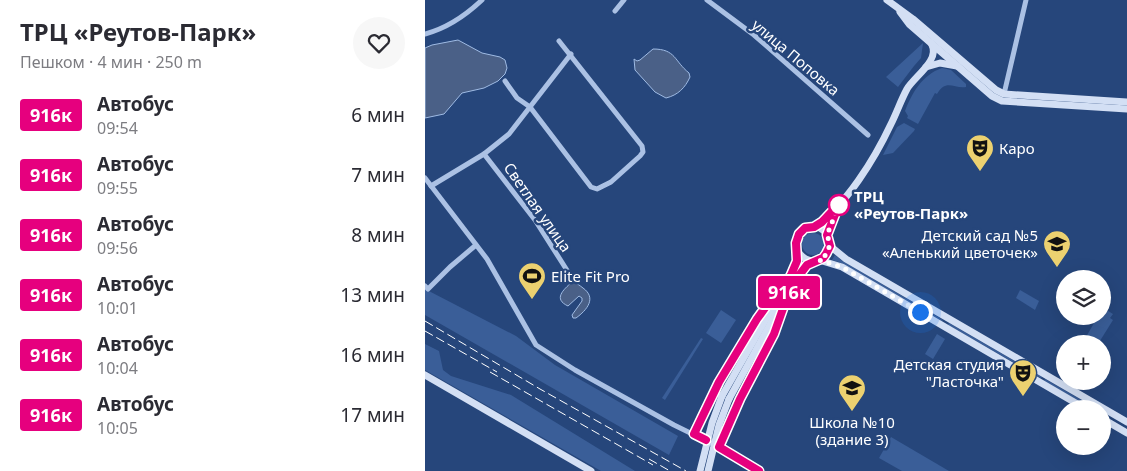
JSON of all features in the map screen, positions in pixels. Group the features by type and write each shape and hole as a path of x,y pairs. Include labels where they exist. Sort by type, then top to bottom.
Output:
{"street":[{"path":"615,11 624,0"},
{"name":"улица Поповка","path":"707,0 754,35 868,135"},
{"path":"887,0 996,90 1004,94 1011,96 1127,102"},
{"path":"1004,94 1026,0"},
{"path":"425,34 438,31 459,20 479,1"},
{"path":"895,6 909,24 992,96 1008,102 1127,109"},
{"path":"505,82 517,98 530,107 584,180 591,187 597,189 603,187 640,156 643,152 642,146 559,41"},
{"path":"719,447 740,399 774,334 797,261 797,238 801,231 814,227 839,204 876,152 907,88 925,68 933,54 931,43"},
{"path":"431,186 484,154 509,134 571,54"},
{"path":"925,68 941,63 958,67"},
{"name":"Светлая улица","path":"484,154 535,220 570,275"},
{"path":"425,178 487,259 536,345 547,354 583,375 727,451 759,471"},
{"path":"827,235 839,204"},
{"path":"814,227 824,231 830,246 846,260 1127,422"},
{"path":"425,286 428,289 449,267 476,245"},
{"path":"694,434 719,382 770,301 807,265 826,254 830,246"},
{"path":"796,247 800,256 804,259 842,267 1071,400"},
{"path":"700,471 713,423 788,285"},
{"path":"425,374 591,471"},
{"path":"708,471 725,398"},
{"path":"1111,424 1127,433"}],"shaded area":[{"path":"458,40 482,53 505,60 507,68 505,74 498,81 484,88 462,93 444,114 425,118 425,48"},
{"path":"923,43 921,58 898,87 886,77"},
{"path":"653,49 671,53 689,73 690,77 683,88 670,97 666,98 655,92 635,70 634,59 640,60"},
{"path":"942,68 951,70 966,84 966,87 944,86 937,94 935,93 918,124 907,118 908,116 905,111 919,85 929,75"},
{"path":"904,123 915,129 914,131 893,153 883,155 897,127"},
{"path":"813,233 821,236 824,244 821,252 813,255 805,252 802,244 805,236"},
{"path":"835,255 943,320 839,262 832,260"},
{"path":"572,282 578,284 587,292 590,300 587,308 576,318 573,318 572,315 582,301 582,298 579,296 568,306 563,303 560,297"},
{"path":"425,289 516,336 555,365 678,436 669,455 425,315"},
{"path":"1020,290 1039,301 1035,310 1016,298"},
{"path":"721,310 736,320 721,343 706,333"},
{"path":"949,323 1042,377 948,325"},
{"path":"1093,325 1110,325 1104,335 1087,335"},
{"path":"937,334 945,339 933,359 925,354"},
{"path":"701,338 703,339 665,400 662,398"},
{"path":"425,344 439,351 443,370 451,376 511,395 635,471 601,471 425,370"},
{"path":"1045,379 1056,385 1056,388 1044,381"},
{"path":"1059,390 1064,390 1081,400 1077,400"},
{"path":"891,437 949,471 902,471 879,458"}],"railway":[{"path":"425,321 540,389 686,471"},
{"path":"425,331 497,372"},
{"path":"490,372 653,465"},
{"path":"649,459 670,471"}],"bus line":[{"name":"916к","path":"706,440 694,434 719,382 757,319 786,284 791,275 797,261 796,243 799,234 805,228 814,227 822,222 839,204 827,235 830,246 829,250 823,258 807,265 791,286 774,334 749,380 719,447 759,471"}],"place":[{"name":"Каро","path":"980,172"},
{"name":"ТРЦ «Реутов-Парк»","path":"839,205"},
{"name":"Детский сад №5 «Аленький цветочек»","path":"1057,268"},
{"name":"Elite Fit Pro","path":"532,300"},
{"name":"Детская студия \"Ласточка\"","path":"1023,397"},
{"name":"Школа №10 (здание 3)","path":"852,412"}],"route":[{"path":"839,205 827,235 830,246 829,250 819,260 842,267 920,312"}]}
